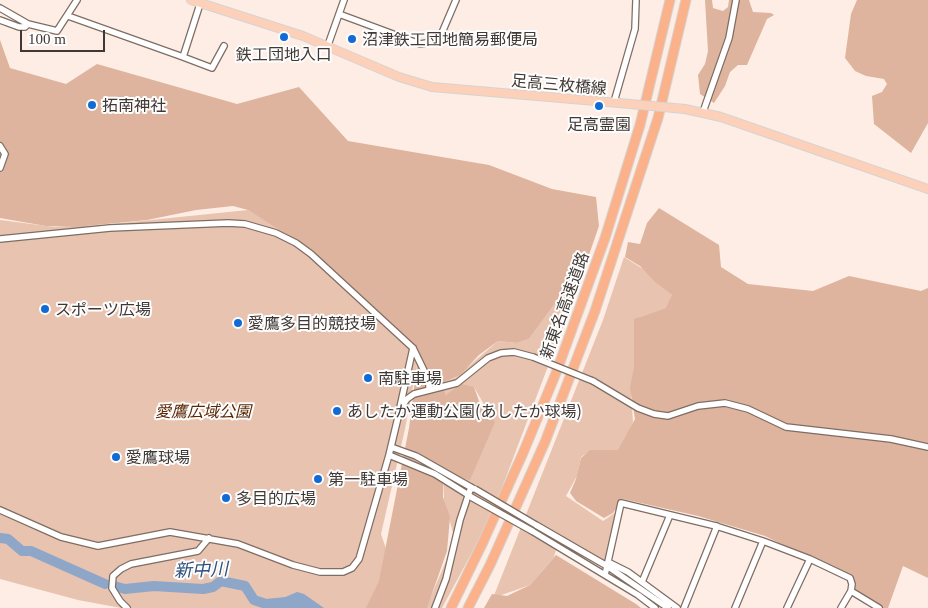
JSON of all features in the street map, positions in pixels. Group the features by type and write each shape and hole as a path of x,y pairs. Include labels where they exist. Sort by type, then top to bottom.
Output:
{"highway":[{"path":"640,125 664,0"},
{"name":"新東名高速道路","path":"451,608 504,497 556,373 605,238 640,125 670,0"},
{"name":"新東名高速道路","path":"468,608 490,565 545,442 595,311 620,241 658,118 686,0"}],"main road":[{"name":"足高三枚橋線","path":"194,1 328,45 399,77 432,87 616,102 703,112 928,189"}],"street":[{"path":"0,8 28,24 57,31 68,16 76,0"},
{"path":"328,45 344,0"},
{"path":"339,14 420,44 432,42 441,35 456,0"},
{"path":"616,102 635,28 636,0"},
{"path":"703,112 729,38 736,0"},
{"path":"182,57 194,1"},
{"path":"68,16 212,68 224,46"},
{"path":"0,20 19,27 25,27 28,24"},
{"path":"0,146 5,154 4,163 0,168"},
{"path":"0,239 49,232 192,223 228,222 260,228 296,243 311,254 413,348 429,381 429,390"},
{"path":"0,510 61,537 98,546 170,532 238,544 293,565 320,572 344,572 352,568 359,559 389,455 413,348"},
{"path":"400,409 414,394 457,383 488,358 501,352 514,352 532,357 593,381 638,408 654,414 668,416 698,406 725,403 748,409 786,426 891,439 928,447"},
{"path":"391,447 416,456 536,525 642,582 677,608"},
{"path":"389,455 435,474 469,496 605,575 655,608"},
{"path":"435,608 446,579 469,496 473,488"},
{"path":"605,575 621,503 716,526 764,541 810,559 850,578 852,584 851,591 841,608"},
{"path":"642,582 670,515"},
{"path":"684,608 716,526"},
{"path":"127,608 120,602 112,588 113,576 131,564 198,551 209,538"},
{"path":"734,608 764,541"},
{"path":"787,608 810,559"},
{"path":"607,564 668,608"},
{"path":"851,591 879,608"}],"green space":[{"name":"愛鷹広域公園","path":"248,210 346,267 414,336 418,359 405,429 381,534 399,587 392,608 121,608 78,600 0,579 0,220 55,227 102,225"},
{"path":"624,257 643,269 672,295 670,307 640,317 631,394 633,422 622,452 591,450 581,457 577,476 566,496 603,521 619,510 607,566 557,546 554,557 530,585 493,598 603,320"},
{"path":"574,298 490,519 442,608 426,608 455,540 444,500 444,471 494,422 474,387 446,395 442,383 456,377 498,341 517,343 529,339 554,305"}],"shaded area":[{"path":"705,0 712,0 713,8 723,11 728,7 729,0 749,0 753,12 771,13 774,15 767,19 747,65 738,65 730,72 725,86 714,103 700,94 698,75 705,64 708,51"},
{"path":"857,0 928,0 928,123 911,153 874,124 872,96 882,92 887,84 884,79 866,76 855,71 845,58 851,14"},
{"path":"0,40 10,68 66,84 97,64 237,104 299,87 348,141 489,165 552,189 596,197 599,226 574,298 554,305 529,339 517,343 498,341 479,355 460,375 442,383 446,395 461,384 474,387 479,401 495,422 470,480 459,478 444,471 443,497 450,517 447,551 427,608 366,608 379,581 409,428 418,357 413,348 399,331 347,287 310,249 248,210 233,206 196,210 147,220 76,227 46,226 0,218"},
{"path":"659,208 719,245 721,267 748,284 813,291 849,276 921,291 928,288 928,578 903,566 888,608 877,608 857,595 850,578 765,536 698,516 623,499 613,513 604,518 576,501 570,493 576,479 581,458 590,450 618,450 635,419 630,388 634,367 634,319 666,308 672,295 654,281 640,266 625,257 628,242 640,244 647,223"},
{"path":"556,555 641,608 484,608 492,594 507,596 530,585"}],"water":[{"path":"297,592 304,594 324,608 276,608 274,602"}],"waterway":[{"name":"新中川","path":"0,538 8,539 22,551 31,551 105,584"},
{"name":"新中川","path":"114,586 125,589 154,586 203,589 213,587 221,581 245,586 254,600 266,604 296,601 310,608"}],"place":[{"name":"鉄工団地入口","path":"284,37"},
{"name":"沼津鉄工団地簡易郵便局","path":"352,39"},
{"name":"拓南神社","path":"92,105"},
{"name":"足高霊園","path":"599,106"},
{"name":"スポーツ広場","path":"45,309"},
{"name":"愛鷹多目的競技場","path":"238,323"},
{"name":"南駐車場","path":"368,378"},
{"name":"あしたか運動公園(あしたか球場)","path":"337,411"},
{"name":"愛鷹球場","path":"116,457"},
{"name":"第一駐車場","path":"318,479"},
{"name":"多目的広場","path":"226,498"}]}
